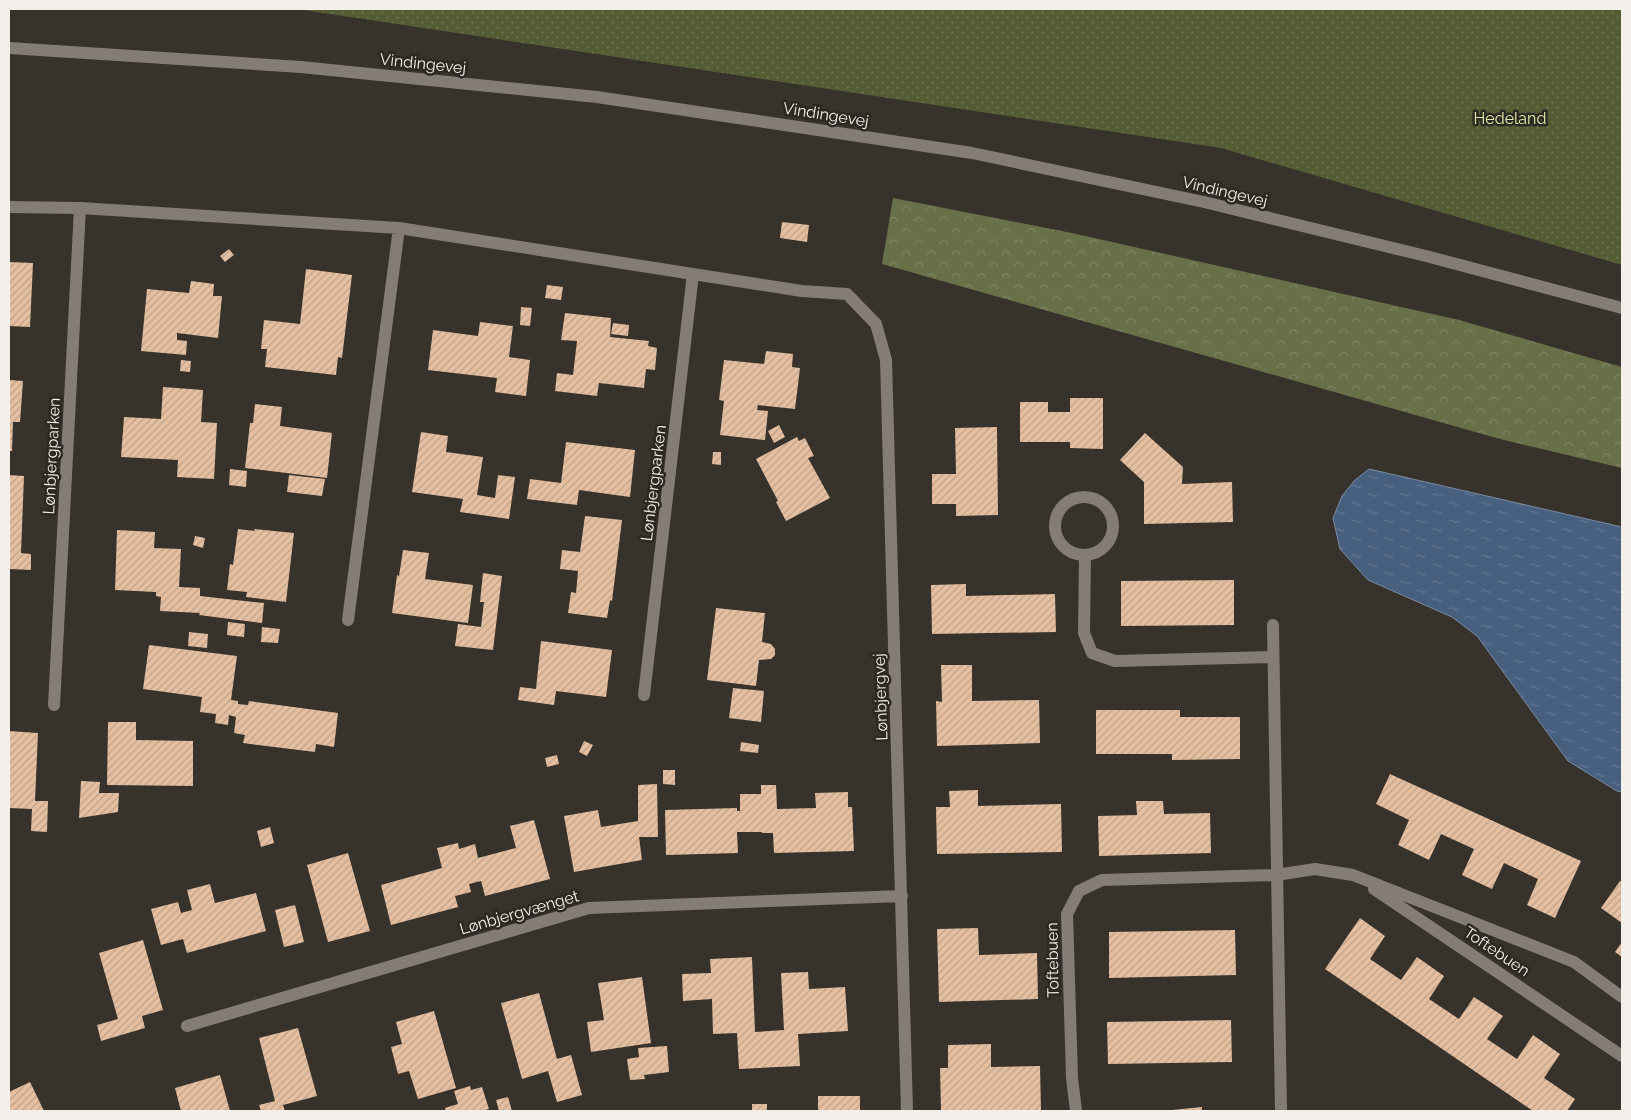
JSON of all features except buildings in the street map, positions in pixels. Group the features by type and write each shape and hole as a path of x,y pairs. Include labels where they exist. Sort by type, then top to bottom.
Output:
{"street":[{"name":"Vindingevej","path":"9,48 301,67 597,97 972,153 1204,202 1426,256 1622,308"},
{"path":"9,207 80,208 400,228 693,274"},
{"name":"Lønbjergparken","path":"54,705 80,208"},
{"path":"348,620 400,228"},
{"name":"Lønbjergparken","path":"644,695 693,274"},
{"name":"Lønbjergvej","path":"693,274 802,291 847,294 876,324 886,360 907,1111"},
{"path":"1083,497 1094,498 1104,505 1111,514 1113,526 1111,537 1105,546 1096,553 1085,555 1073,554 1064,547 1057,538 1054,527 1056,515 1062,506 1072,499 1083,497"},
{"path":"1085,555 1084,633 1092,653 1114,661 1273,657"},
{"path":"1273,624 1281,1111"},
{"name":"Toftebuen","path":"1076,1111 1072,1078 1068,914 1079,891 1102,880 1276,875 1315,869 1353,875 1574,962 1622,998"},
{"name":"Toftebuen","path":"1353,875 1622,1056"},
{"name":"Lønbjergvænget","path":"187,1026 589,908 902,896"}],"green space":[{"name":"Hedeland","path":"297,9 1622,9 1622,265 1221,148"},
{"path":"893,198 1072,233 1459,320 1622,367 1622,468 1500,439 882,264"}],"water":[{"path":"1369,469 1622,527 1622,792 1617,791 1568,761 1477,636 1452,617 1368,580 1340,549 1333,518 1342,496 1355,480"}]}
